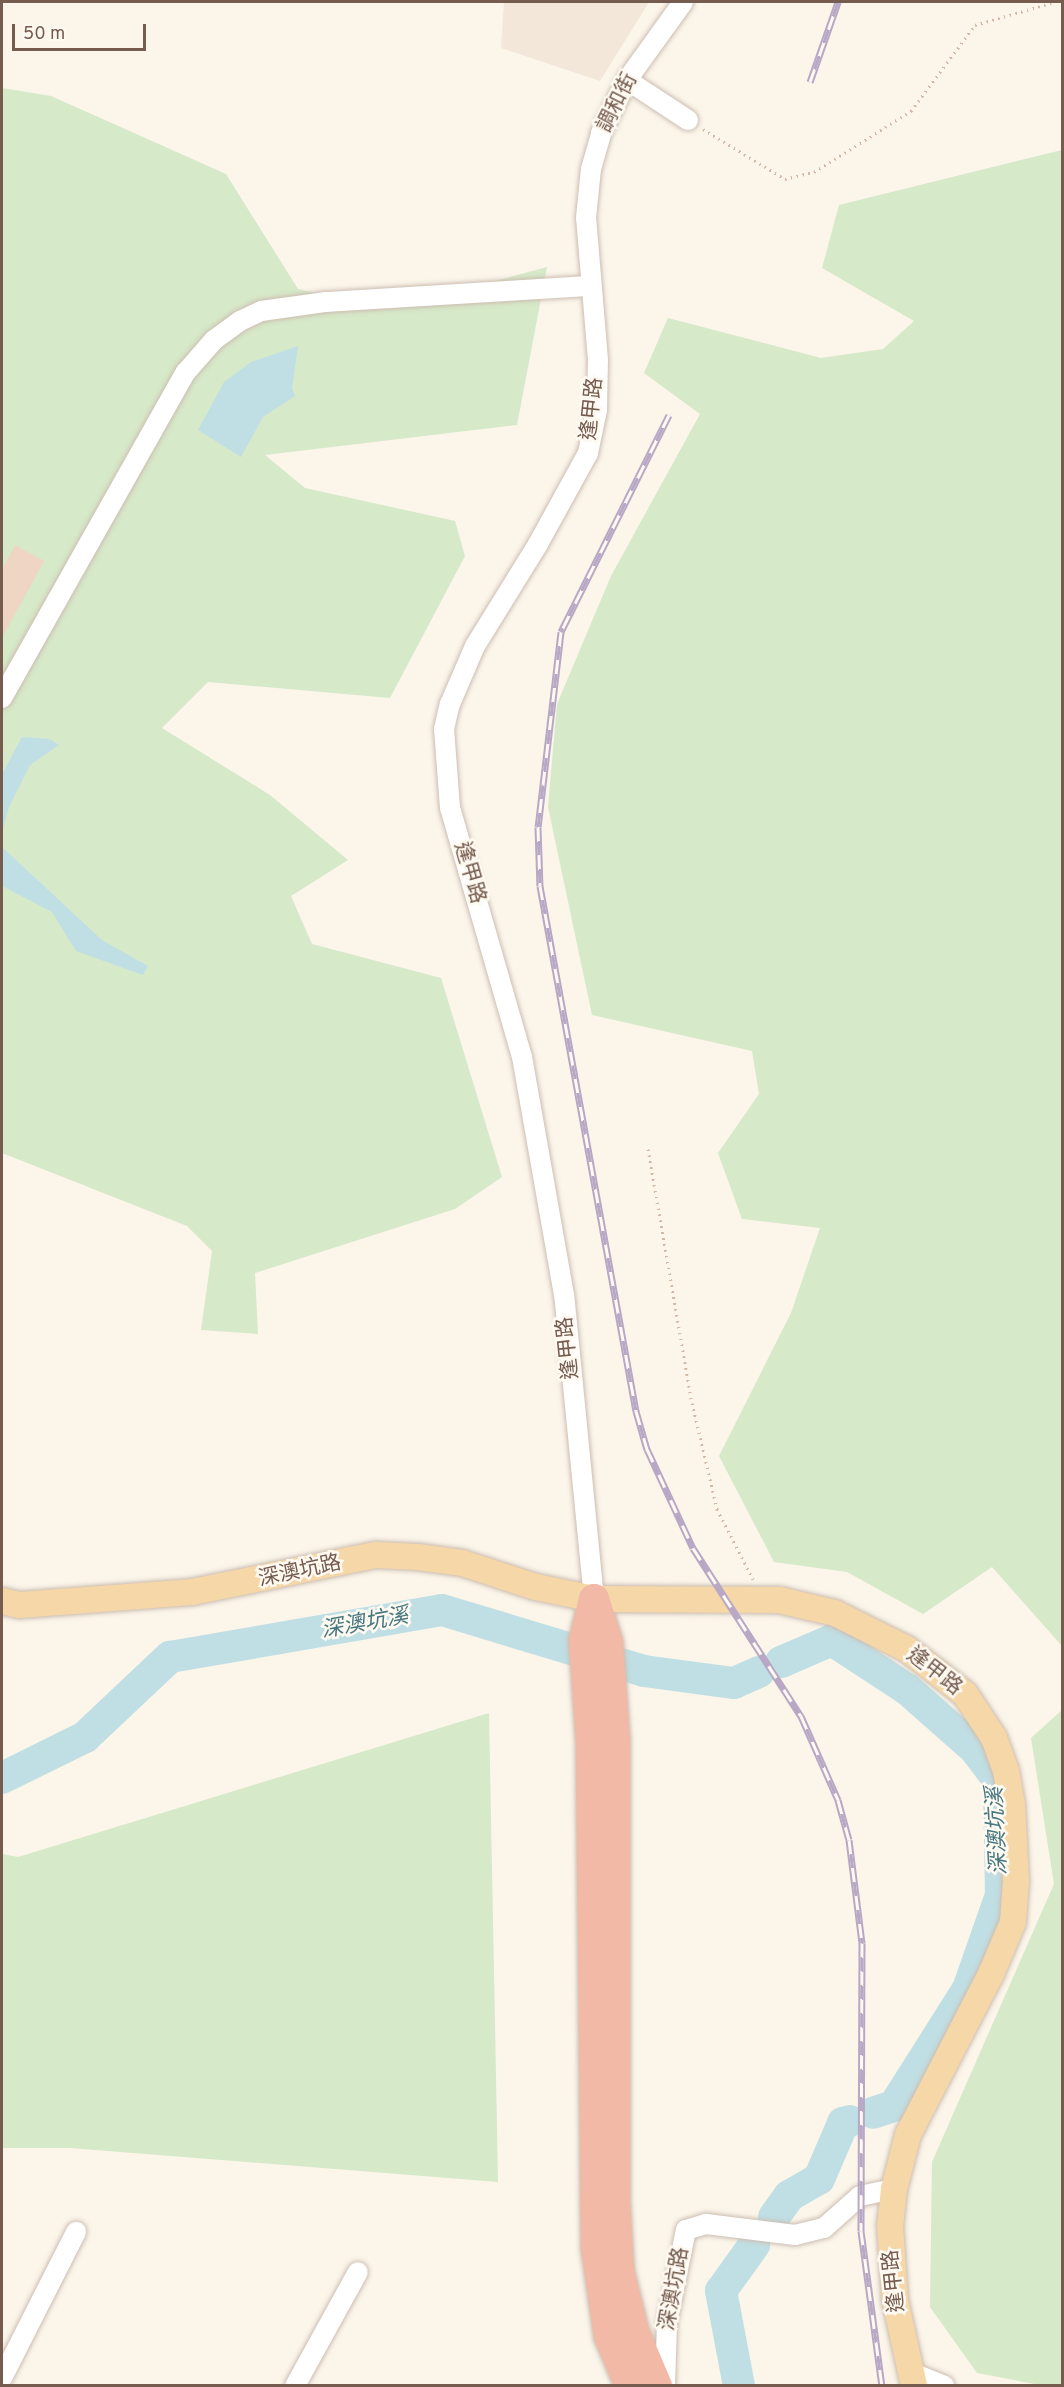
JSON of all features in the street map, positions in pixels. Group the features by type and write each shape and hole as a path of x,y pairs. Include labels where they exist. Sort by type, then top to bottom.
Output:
{"highway":[{"path":"594,1599 599,1684 591,1743 596,2247 621,2334 630,2385"},
{"path":"621,2334 657,2385"}],"main road":[{"name":"深澳坑路","path":"2,1601 20,1605 192,1592 376,1555 462,1563 536,1587 594,1599"},
{"name":"逢甲路","path":"594,1599 764,1599 835,1613 906,1649 965,1694 994,1738 1006,1771 1015,1859 1013,1922 991,1974 908,2135 894,2189 890,2224 895,2300 912,2379"}],"street":[{"name":"調和街","path":"586,218 591,169 601,133 627,80 683,2"},
{"path":"627,80 688,120"},
{"name":"逢甲路","path":"586,218 598,360 597,410 588,453 538,544 475,646 450,704 444,729 450,808 522,1057 564,1295 594,1599"},
{"path":"2,698 186,372 214,340 233,326 261,311 326,302 591,286"},
{"name":"深澳坑路","path":"664,2385 667,2324 686,2230 706,2224 795,2235 824,2228 860,2196 894,2189"},
{"path":"2,2378 76,2232"},
{"path":"295,2385 358,2272"},
{"name":"逢甲路","path":"912,2379 944,2385"}],"path":[{"path":"688,120 785,179 814,172 911,111 975,25 1054,2"},
{"path":"648,1149 692,1403 717,1509 764,1599"}],"shaded area":[{"path":"504,2 649,2 600,81 501,48"}],"green space":[{"path":"2,88 51,96 226,174 298,289 390,309 547,267 517,425 265,455 305,488 455,521 465,556 390,698 208,682 162,728 270,795 348,860 291,896 312,944 441,978 502,1177 455,1209 255,1273 258,1334 201,1330 212,1251 187,1226 2,1153"},
{"path":"1062,150 1062,1646 992,1567 923,1614 847,1572 774,1562 719,1456 791,1313 820,1228 742,1219 718,1153 759,1094 752,1051 592,1015 548,807 557,704 611,576 700,414 644,373 668,318 821,358 883,349 914,321 822,268 839,205"},
{"path":"1062,1710 1062,2385 1045,2386 977,2373 930,2307 932,2162 1054,1884 1031,1738"},
{"path":"489,1713 498,2182 70,2148 2,2148 2,1854 18,1857"}],"water":[{"path":"298,346 292,388 295,396 263,417 241,457 198,430 224,382 251,362"},
{"path":"22,737 50,739 59,745 30,765 9,807 2,833 2,774"},
{"path":"2,847 102,940 148,966 143,975 76,951 52,912 2,886"}],"building":[{"path":"15,545 44,561 2,638 2,570"}],"waterway":[{"name":"深澳坑溪","path":"2,1778 85,1737 170,1657 442,1610 644,1671 734,1683 759,1672"},
{"name":"深澳坑溪","path":"781,1662 832,1640 907,1689 975,1749 999,1781 1001,1895 968,1989 894,2106 873,2113"},
{"name":"深澳坑溪","path":"774,2217 789,2196 819,2179 843,2123 850,2121"},
{"name":"深澳坑溪","path":"739,2386 721,2291 754,2245"}],"railway":[{"path":"810,82 838,2"},
{"path":"669,415 561,632 538,827 540,886 636,1411 647,1449 693,1548 801,1716 838,1800 849,1840 862,1943 861,2231 882,2386"}]}
